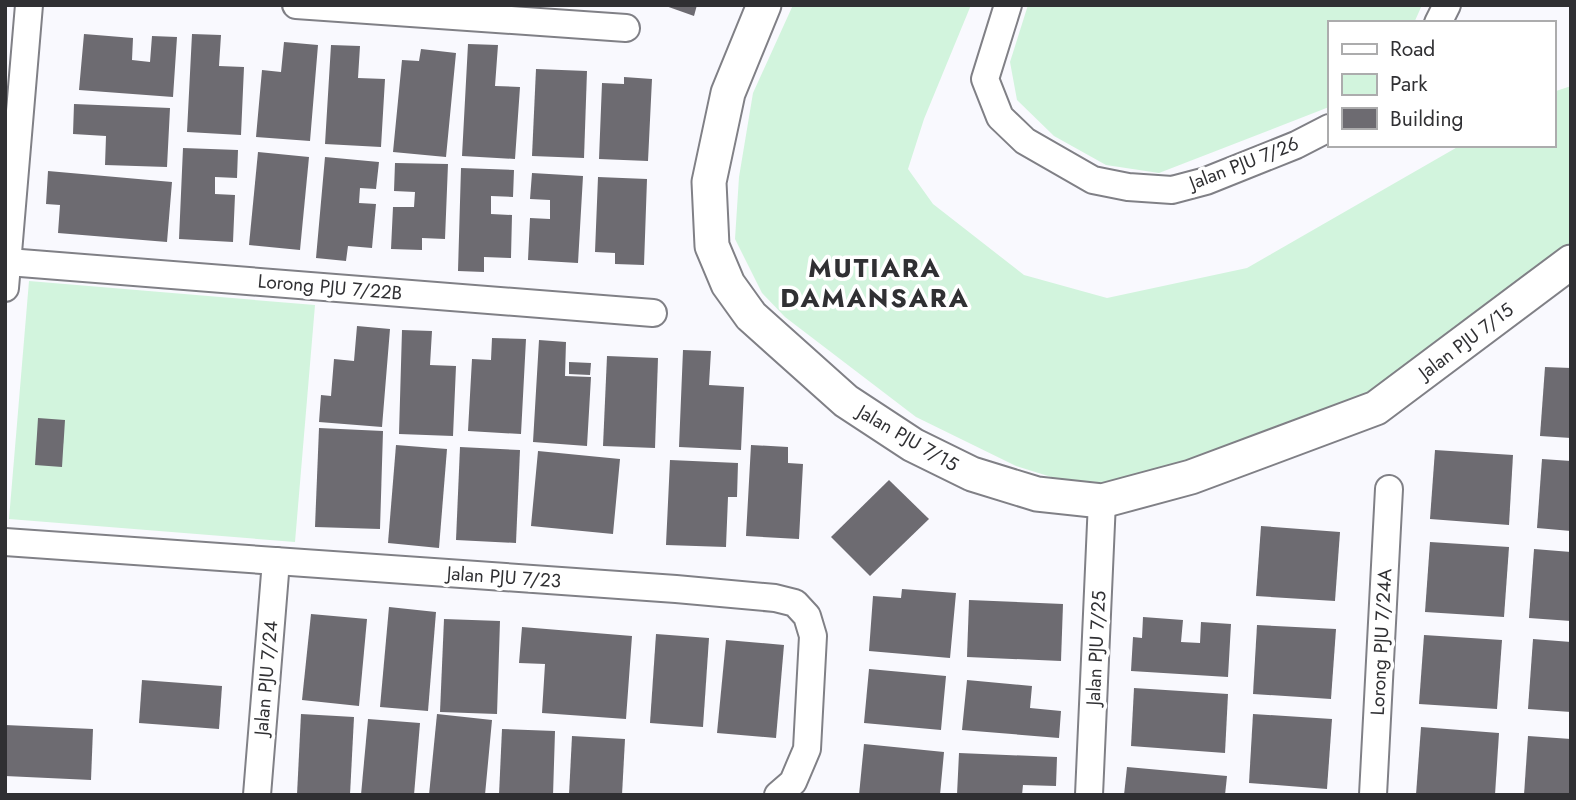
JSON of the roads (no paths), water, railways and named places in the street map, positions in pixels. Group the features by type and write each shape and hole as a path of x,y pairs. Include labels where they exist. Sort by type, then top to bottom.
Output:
{"street":[{"path":"5,289 29,5"},
{"path":"296,5 626,28"},
{"name":"Jalan PJU 7/15","path":"764,5 727,93 709,182 712,246 728,284 751,316 846,401 912,445 972,474 1037,494 1102,501 1191,477 1376,408 1571,262"},
{"name":"Jalan PJU 7/26","path":"1008,5 985,79 1000,117 1025,141 1093,180 1128,187 1172,190 1206,181 1296,145 1328,129"},
{"path":"1439,21 1447,5"},
{"name":"Lorong PJU 7/22B","path":"8,262 653,313"},
{"name":"Lorong PJU 7/24A","path":"1373,795 1389,489"},
{"name":"Jalan PJU 7/25","path":"1089,795 1102,501"},
{"name":"Jalan PJU 7/23","path":"5,542 725,593 775,598 795,603 807,616 813,636 807,749 793,782 778,795"},
{"name":"Jalan PJU 7/24","path":"257,795 276,561"}],"district":[{"name":"MUTIARA DAMANSARA","path":"875,283"}]}
